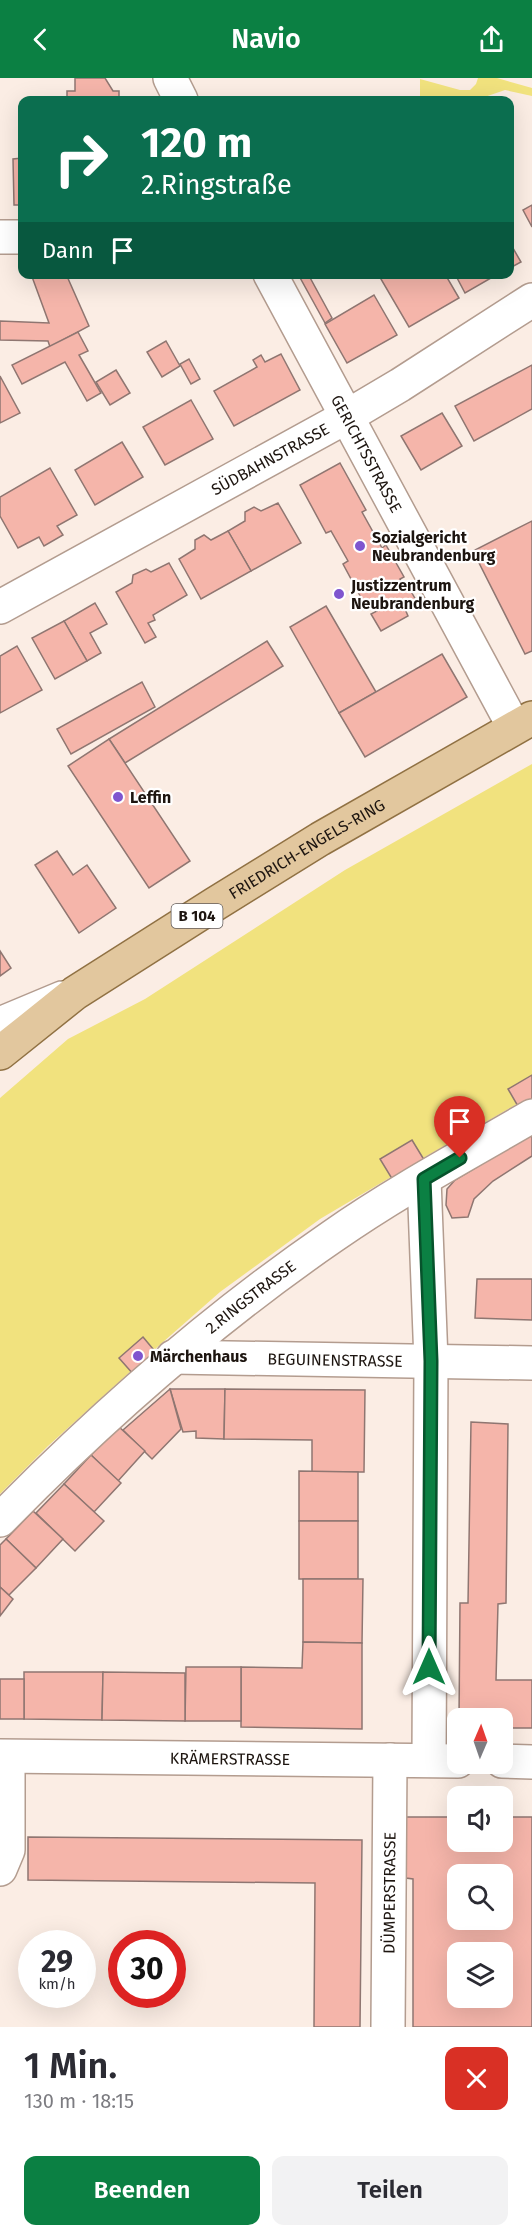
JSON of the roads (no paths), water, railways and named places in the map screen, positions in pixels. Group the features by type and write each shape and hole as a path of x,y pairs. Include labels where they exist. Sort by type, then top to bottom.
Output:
{"main road":[{"name":"FRIEDRICH-ENGELS-RING","path":"0,1053 75,993 320,839 523,723"}],"street":[{"path":"170,78 179,96"},
{"path":"0,237 18,237"},
{"name":"GERICHTSSTRASSE","path":"273,279 477,658 523,723"},
{"name":"SÜDBAHNSTRASSE","path":"0,607 346,417 532,300"},
{"name":"B 104","path":"0,1024 75,993"},
{"name":"2.RINGSTRASSE","path":"0,1520 60,1458 173,1358 234,1309 334,1236 424,1179 532,1116"},
{"path":"424,1179 443,1760"},
{"name":"BEGUINENSTRASSE","path":"173,1358 532,1362"},
{"path":"0,1869 8,1850 4,1756"},
{"name":"KRÄMERSTRASSE","path":"4,1756 443,1760"},
{"name":"DÜMPERSTRASSE","path":"388,2027 390,1760"},
{"path":"513,1761 532,1762"}],"place":[{"name":"Sozialgericht Neubrandenburg","path":"360,546"},
{"name":"Justizzentrum Neubrandenburg","path":"339,594"},
{"name":"Leffin","path":"118,797"},
{"name":"Märchenhaus","path":"138,1356"}]}
